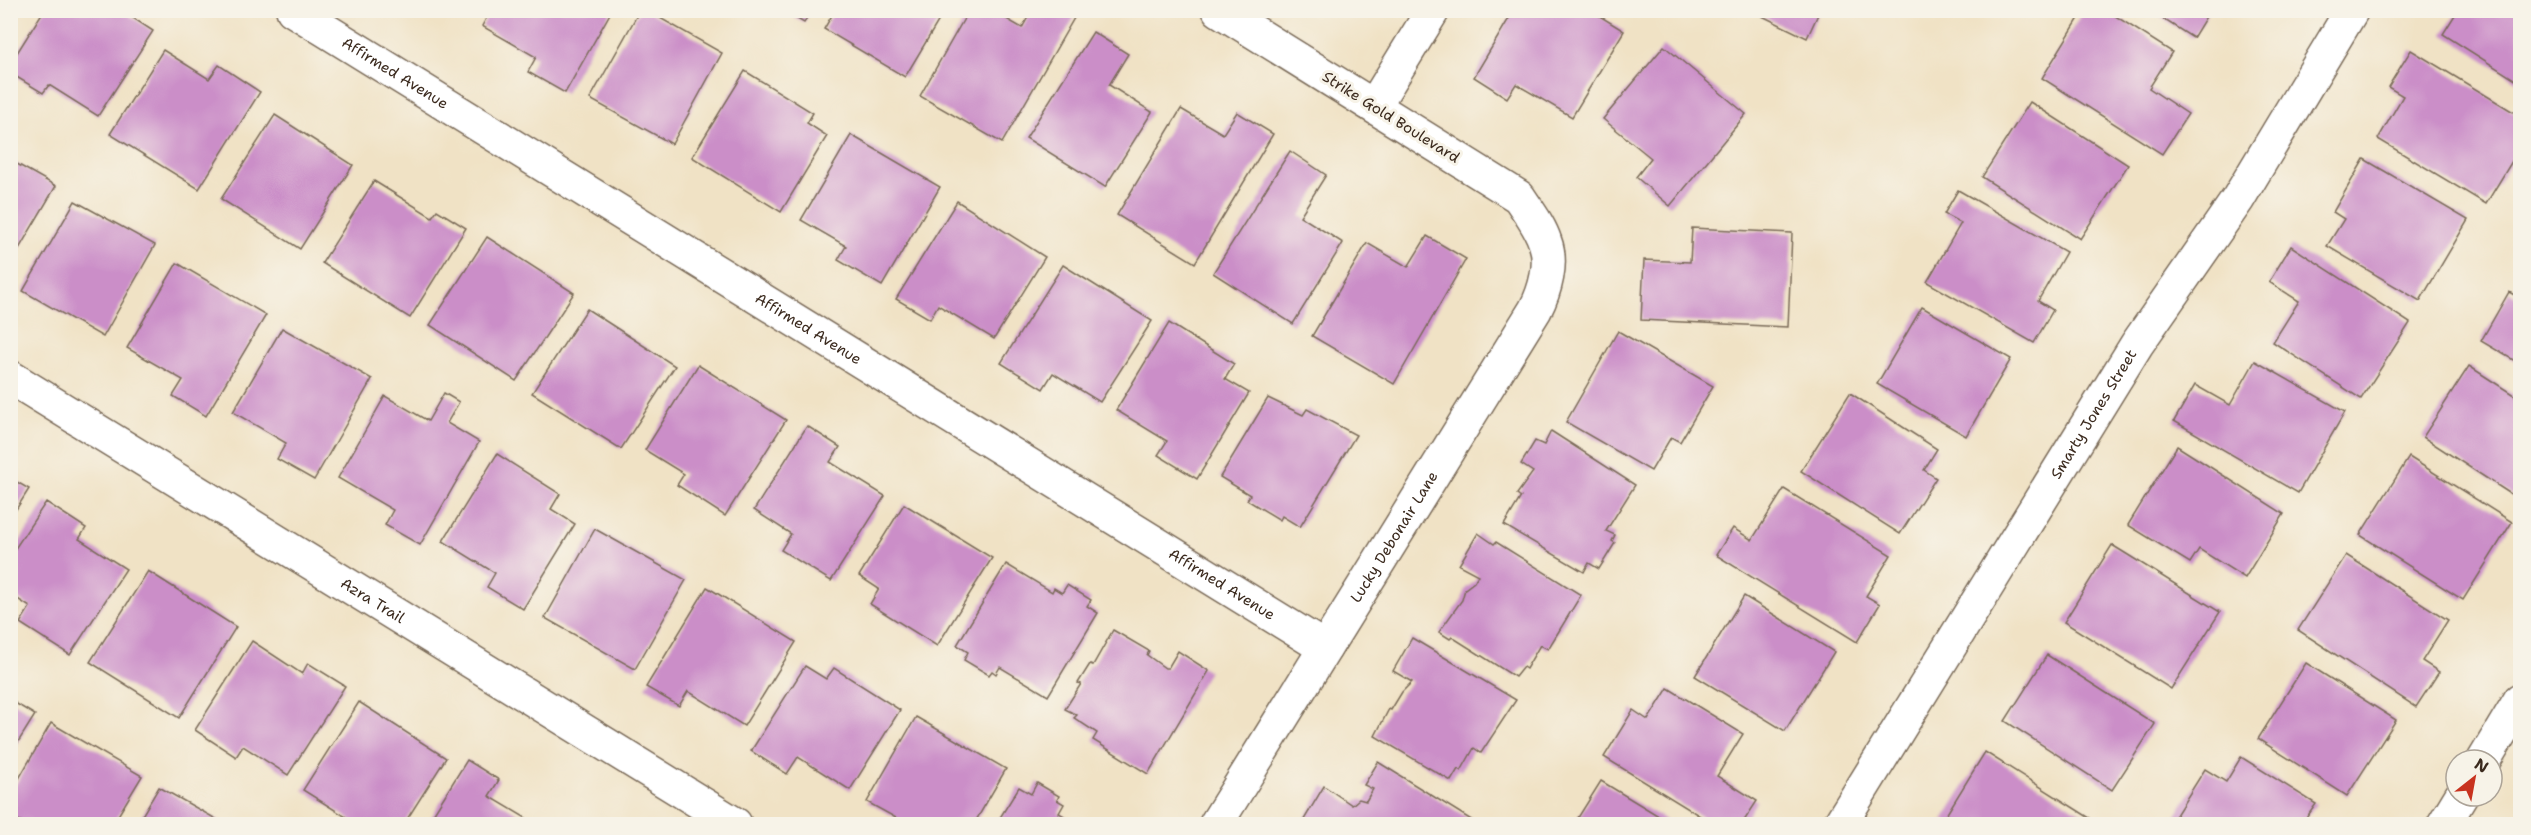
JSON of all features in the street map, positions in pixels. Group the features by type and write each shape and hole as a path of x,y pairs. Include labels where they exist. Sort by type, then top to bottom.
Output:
{"street":[{"name":"Affirmed Avenue","path":"293,10 1325,648"},
{"name":"Strike Gold Boulevard","path":"1219,10 1519,197 1545,241"},
{"path":"1374,106 1433,10"},
{"name":"Smarty Jones Street","path":"1840,825 2137,345 2238,199 2352,10"},
{"name":"Lucky Debonair Lane","path":"1216,825 1535,310 1546,279 1548,262 1545,241"},
{"name":"Azra Trail","path":"10,377 735,825"},
{"path":"2491,748 2520,700"},
{"path":"2444,825 2455,808"}],"building":[{"path":"44,10 121,10 153,31 98,116 49,85 43,93 10,73 10,64"},
{"path":"491,10 612,10 565,93 528,72 536,57 482,26"},
{"path":"640,10 646,10 722,53 672,144 590,99"},
{"path":"782,10 811,10 804,23"},
{"path":"835,10 945,10 905,77 824,29"},
{"path":"969,10 991,10 1022,28 1032,10 1060,10 1074,18 1002,143 920,96"},
{"path":"1514,10 1590,10 1624,31 1572,117 1516,84 1507,98 1474,77"},
{"path":"1750,10 1820,10 1807,38"},
{"path":"2084,10 2106,10 2172,52 2149,88 2188,114 2162,154 2042,78"},
{"path":"2149,10 2210,10 2193,38"},
{"path":"2458,10 2520,10 2520,83 2443,34"},
{"path":"1093,32 1128,54 1109,85 1152,112 1105,187 1026,138"},
{"path":"1664,46 1746,114 1670,206 1636,177 1651,158 1603,119"},
{"path":"163,50 209,79 219,65 260,92 199,189 110,134"},
{"path":"2411,50 2520,116 2520,148 2486,204 2378,139 2403,96 2388,87"},
{"path":"745,71 813,113 807,123 827,136 781,212 692,157"},
{"path":"2030,102 2128,165 2080,239 1982,177"},
{"path":"1181,109 1223,134 1237,112 1273,134 1195,263 1117,215"},
{"path":"275,115 353,165 300,249 221,199"},
{"path":"851,135 940,187 882,286 838,260 846,246 801,220"},
{"path":"1290,151 1326,175 1300,216 1343,243 1293,324 1213,273"},
{"path":"2364,159 2468,220 2420,301 2327,246 2344,219 2333,212"},
{"path":"10,160 56,186 10,264"},
{"path":"374,181 432,217 437,210 466,228 410,318 322,263"},
{"path":"1958,190 2066,252 2038,301 2053,310 2034,343 1927,282 1961,223 1944,214"},
{"path":"75,201 155,245 103,337 23,291"},
{"path":"957,201 1045,257 994,339 938,305 930,319 896,299"},
{"path":"1692,228 1792,233 1788,327 1641,320 1644,260 1690,262"},
{"path":"1427,236 1466,259 1394,384 1312,336 1367,243 1408,267"},
{"path":"487,237 574,293 516,381 430,325"},
{"path":"2291,246 2410,323 2361,399 2273,342 2299,301 2269,282"},
{"path":"177,263 266,315 206,416 173,396 183,380 127,348"},
{"path":"1063,265 1152,321 1100,402 1053,373 1043,389 1001,363"},
{"path":"2509,292 2520,298 2520,364 2481,341"},
{"path":"1922,307 2011,359 1966,436 1877,384"},
{"path":"587,309 675,366 621,449 532,393"},
{"path":"1169,323 1234,364 1225,379 1249,393 1197,479 1158,455 1167,441 1116,410"},
{"path":"282,328 372,379 314,480 277,459 286,443 233,412"},
{"path":"1618,331 1713,386 1680,442 1671,437 1651,471 1566,422"},
{"path":"2255,361 2345,412 2298,493 2174,421 2195,385 2230,405"},
{"path":"698,365 786,420 725,516 677,485 684,474 645,450"},
{"path":"2469,366 2520,399 2520,500 2423,437"},
{"path":"444,393 459,402 447,423 479,442 420,545 385,525 393,510 338,478 385,396 428,421"},
{"path":"1850,393 1937,449 1924,470 1936,478 1900,534 1801,471"},
{"path":"1268,398 1303,415 1307,409 1356,435 1300,527 1282,516 1280,520 1247,500 1250,495 1220,477"},
{"path":"807,426 840,447 830,462 885,496 831,581 781,550 791,534 754,510"},
{"path":"1551,431 1635,485 1606,531 1615,535 1612,541 1615,543 1599,569 1589,563 1584,572 1504,525 1521,497 1517,494 1533,472 1521,464 1535,441 1544,445"},
{"path":"2177,446 2284,514 2245,578 2199,549 2190,563 2128,525"},
{"path":"497,454 560,494 551,509 575,524 523,609 487,587 495,573 443,541"},
{"path":"2409,457 2512,522 2463,600 2360,535"},
{"path":"10,478 29,489 10,519"},
{"path":"1784,489 1891,555 1866,596 1880,604 1857,642 1716,555 1733,528 1752,540"},
{"path":"46,502 86,528 79,539 126,569 70,655 20,623 30,607 10,594 10,556"},
{"path":"904,504 992,558 937,646 870,604 879,589 859,576"},
{"path":"595,529 686,580 635,669 545,618"},
{"path":"1478,533 1581,595 1548,649 1540,645 1526,669 1523,667 1515,677 1452,637 1450,639 1439,632 1462,600 1465,589 1474,582 1478,575 1459,565"},
{"path":"2112,545 2220,612 2171,689 2064,622"},
{"path":"2346,555 2448,620 2422,661 2439,672 2416,707 2298,630"},
{"path":"1006,564 1052,592 1054,588 1062,593 1067,585 1091,600 1087,606 1098,613 1048,696 1000,667 996,674 992,671 989,675 964,660 968,652 957,645"},
{"path":"148,571 236,627 179,718 90,662"},
{"path":"707,587 796,642 744,726 688,691 679,706 646,687"},
{"path":"1744,596 1834,652 1785,731 1695,676"},
{"path":"1113,630 1149,651 1147,655 1165,668 1168,668 1178,651 1209,671 1148,774 1093,740 1097,733 1074,718 1077,715 1065,709 1081,684 1078,683 1090,664 1093,665"},
{"path":"1412,638 1516,700 1481,753 1474,748 1461,771 1458,769 1451,781 1375,736 1389,709 1391,710 1402,692 1412,682 1393,671"},
{"path":"252,641 302,674 308,663 345,686 288,775 243,746 236,757 195,730"},
{"path":"2047,655 2155,724 2112,790 2005,721"},
{"path":"2306,663 2396,720 2347,796 2258,739"},
{"path":"805,666 826,679 834,668 900,710 850,790 798,757 787,774 751,751"},
{"path":"1668,688 1743,734 1717,776 1757,801 1742,824 1713,824 1604,757 1633,710 1648,720"},
{"path":"10,700 35,715 10,755"},
{"path":"359,702 446,758 404,824 357,824 303,790"},
{"path":"916,717 1006,769 974,824 907,824 867,802"},
{"path":"51,723 142,776 113,824 26,824 10,816 10,794"},
{"path":"1985,752 2096,822 2094,824 1951,824 1943,820"},
{"path":"2241,757 2316,804 2302,824 2171,823 2205,769 2226,782"},
{"path":"467,760 499,780 489,796 536,824 427,824"},
{"path":"1378,762 1473,821 1471,824 1302,823 1324,786 1352,805 1359,799 1366,801 1373,789 1364,785"},
{"path":"1601,781 1672,824 1574,824"},
{"path":"1037,783 1059,796 1057,800 1064,804 1059,813 1078,824 996,824 1019,787 1031,794"},
{"path":"159,787 225,824 137,824"}]}
